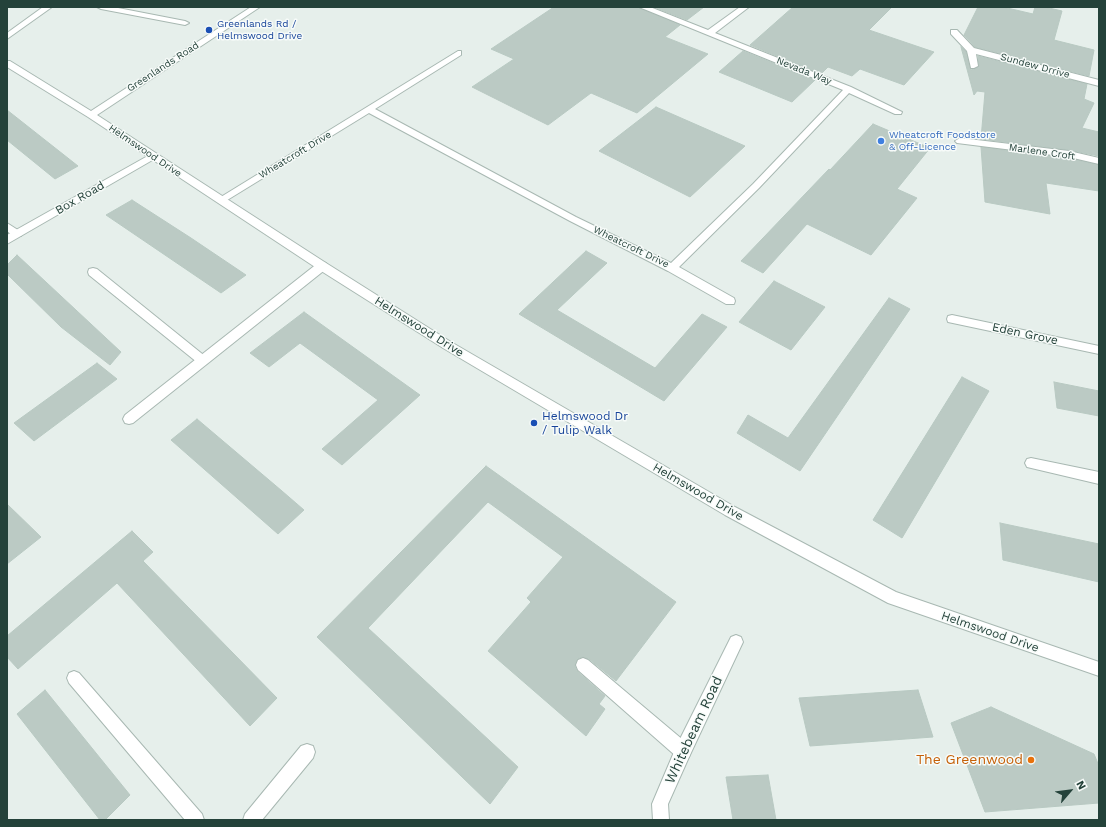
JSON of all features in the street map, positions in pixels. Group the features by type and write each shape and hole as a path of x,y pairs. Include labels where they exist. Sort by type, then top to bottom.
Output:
{"street":[{"path":"7,37 48,7"},
{"path":"101,7 185,23"},
{"name":"Greenlands Road","path":"90,115 256,7"},
{"name":"Nevada Way","path":"642,7 848,89 898,112"},
{"path":"710,33 745,7"},
{"path":"954,32 971,50 974,66"},
{"name":"Sundew Drrive","path":"971,50 1099,83"},
{"name":"Wheatcroft Drive","path":"221,200 369,109 458,52"},
{"name":"Helmswood Drive","path":"8,65 90,115 322,266 447,345 519,386 730,512 893,598 1099,669"},
{"name":"Wheatcroft Drive","path":"369,109 573,219 672,268 756,186 848,89"},
{"name":"Marlene Croft","path":"960,141 1069,154 1099,161"},
{"name":"Box Road","path":"7,240 153,156"},
{"path":"7,226 17,234"},
{"path":"130,419 202,360 322,266"},
{"path":"672,268 730,301"},
{"path":"94,272 202,360"},
{"name":"Eden Grove","path":"952,319 1099,350"},
{"path":"1031,464 1099,478"},
{"name":"Whitebeam Road","path":"661,820 660,804 683,750 736,642"},
{"path":"583,665 683,750"},
{"path":"74,678 196,820"},
{"path":"251,820 307,752"}],"building":[{"path":"554,7 638,7 680,25 665,37 708,54 637,113 591,93 548,125 472,87 514,59 491,49"},
{"path":"654,7 704,7 687,20"},
{"path":"793,7 892,7 869,30 934,52 904,85 860,69 852,76 828,67 821,74 750,45"},
{"path":"978,7 1003,7 1033,14 1035,7 1045,7 1062,11 1054,40 1094,50 1089,76 975,47 964,35"},
{"path":"961,47 966,52 971,70 979,67 978,56 1087,84 1084,99 1094,103 1082,128 1099,132 1099,156 1069,150 981,139 985,92 977,91 974,95"},
{"path":"743,51 815,80 792,102 719,72"},
{"path":"656,107 745,146 690,197 599,151"},
{"path":"7,110 78,166 55,179 7,140"},
{"path":"873,124 930,148 897,189 917,198 871,255 807,224 763,273 741,261 829,169 830,170"},
{"path":"981,147 1069,158 1099,165 1099,191 1046,183 1050,214 985,202"},
{"path":"132,200 246,275 221,293 106,215"},
{"path":"586,251 607,263 557,310 655,368 702,314 727,327 664,401 519,314"},
{"path":"17,255 121,352 110,365 61,327 7,274 7,265"},
{"path":"774,281 825,307 791,350 739,322"},
{"path":"889,298 910,309 800,471 737,433 748,415 788,438"},
{"path":"304,312 420,395 342,465 322,449 378,400 300,343 269,367 250,353"},
{"path":"97,363 117,379 34,441 14,423"},
{"path":"962,377 989,391 902,538 873,520"},
{"path":"1054,382 1099,391 1099,416 1057,408"},
{"path":"197,419 304,510 278,534 171,440"},
{"path":"486,466 676,602 616,681 589,659 582,657 577,659 575,666 577,671 605,696 599,704 605,709 586,736 488,651 531,602 527,598 563,557 488,502 368,628 518,767 490,804 317,637"},
{"path":"7,504 41,537 7,564"},
{"path":"1000,523 1099,544 1099,582 1003,560"},
{"path":"132,531 153,552 143,561 277,698 250,726 117,583 18,669 7,657 7,636"},
{"path":"45,690 130,795 105,820 100,820 17,714"},
{"path":"918,690 933,737 810,746 799,698"},
{"name":"The Greenwood","path":"991,707 1094,754 1099,766 1099,803 985,812 951,723"},
{"path":"768,775 776,820 733,820 726,777"}],"place":[{"name":"Greenlands Rd / Helmswood Drive","path":"209,30"},
{"name":"Wheatcroft Foodstore & Off-Licence","path":"881,141"},
{"name":"Helmswood Dr / Tulip Walk","path":"534,423"},
{"name":"The Greenwood","path":"1031,760"}]}
